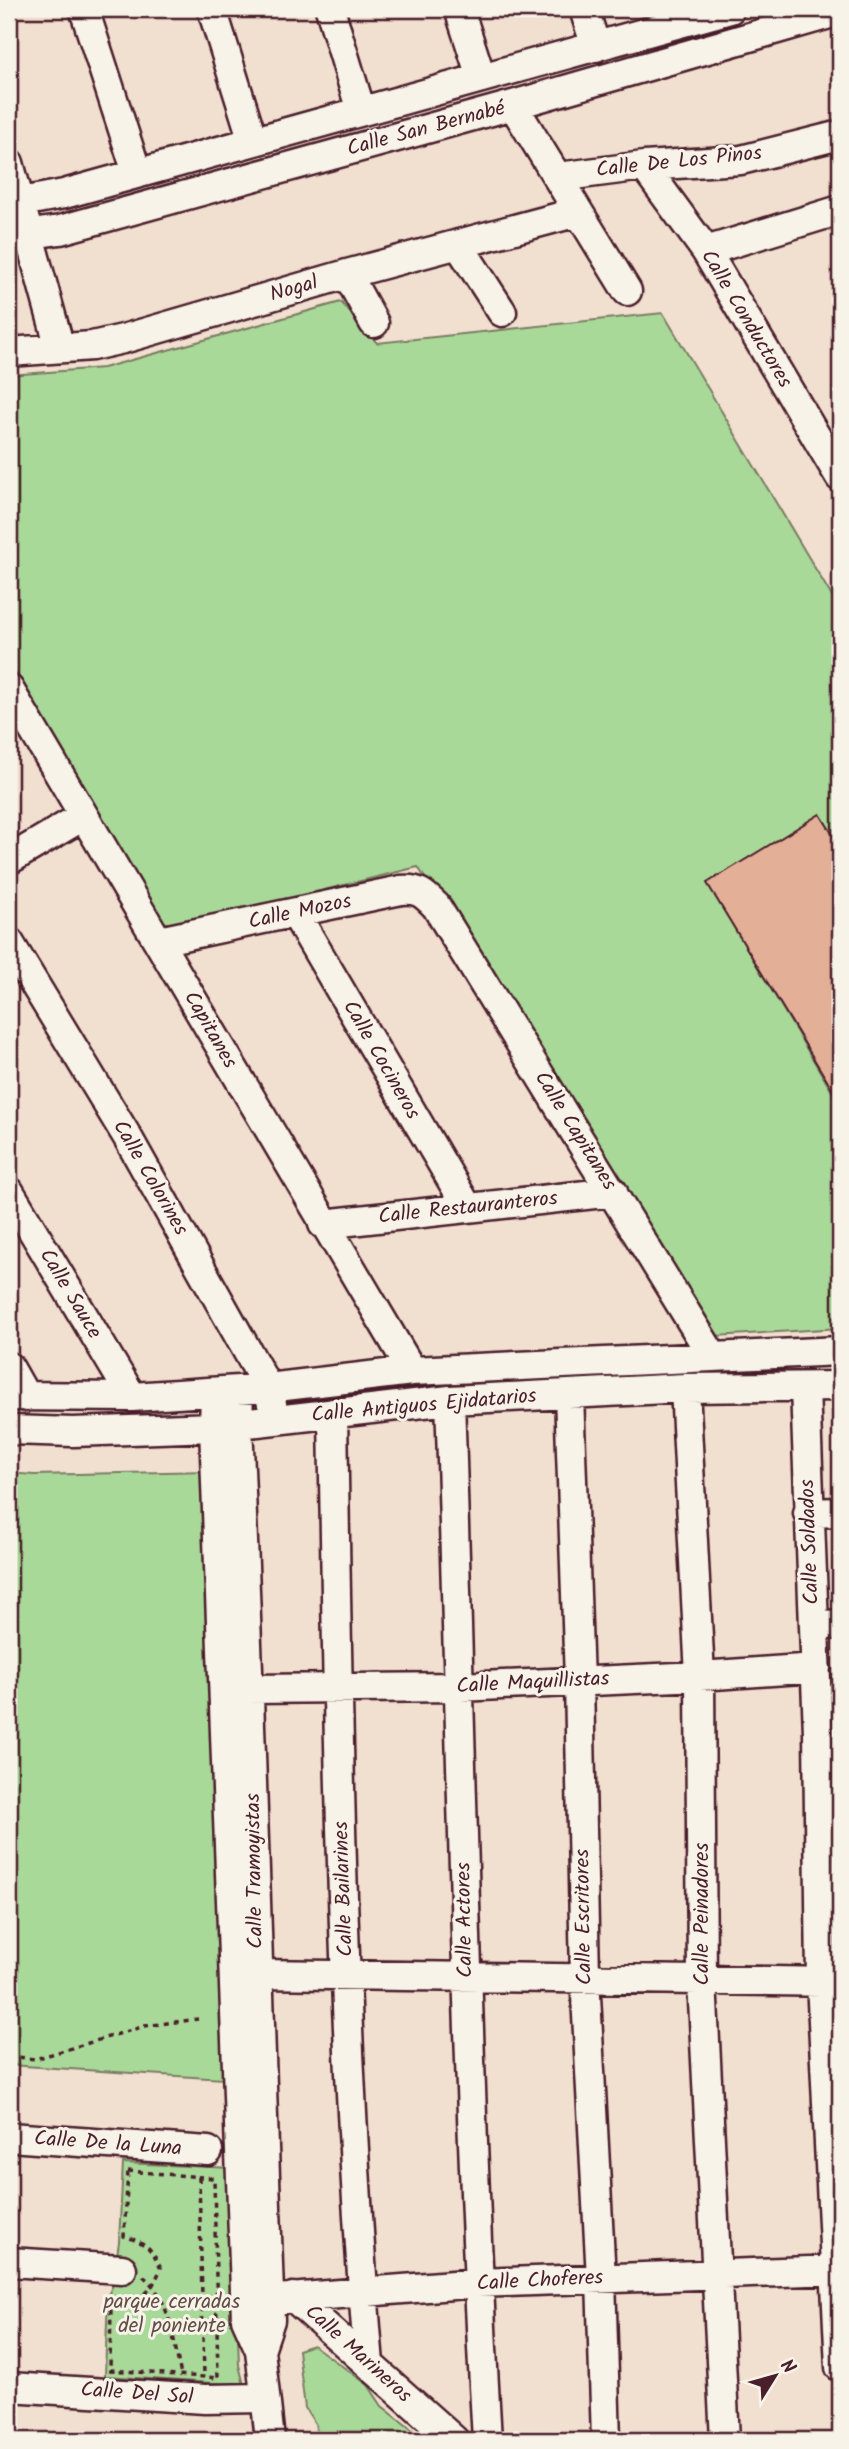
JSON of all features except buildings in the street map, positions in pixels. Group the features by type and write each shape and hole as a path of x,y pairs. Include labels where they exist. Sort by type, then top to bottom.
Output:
{"street":[{"path":"85,9 137,173"},
{"path":"212,9 253,141"},
{"path":"330,9 361,111"},
{"path":"459,9 481,77"},
{"path":"584,9 596,47"},
{"path":"714,11 716,47"},
{"name":"Calle San Bernabé","path":"21,202 64,194 596,47 714,11"},
{"name":"Calle San Bernabé","path":"20,236 60,230 513,105 834,11"},
{"path":"513,105 628,291"},
{"name":"Calle De Los Pinos","path":"558,177 644,166 741,160 840,135"},
{"path":"9,163 21,202 20,236 60,348"},
{"name":"Calle Conductores","path":"644,166 706,251 840,478"},
{"path":"706,251 840,210"},
{"name":"Nogal","path":"9,352 92,346 123,339 347,274 578,212"},
{"path":"458,244 502,312"},
{"path":"347,274 374,323"},
{"name":"Capitanes","path":"9,689 412,1371"},
{"path":"9,860 83,816"},
{"name":"Calle Mozos","path":"159,941 414,889 424,894 436,906"},
{"name":"Calle Capitanes","path":"436,906 713,1357"},
{"name":"Calle Cocineros","path":"295,913 468,1208"},
{"name":"Calle Colorines","path":"9,942 128,1138 268,1388 277,1420"},
{"name":"Calle Sauce","path":"9,1191 132,1397"},
{"name":"Calle Restauranteros","path":"323,1224 613,1192"},
{"name":"Calle Antiguos Ejidatarios","path":"18,1396 132,1397 268,1388 412,1371 840,1351"},
{"path":"9,1367 18,1396"},
{"name":"Calle Antiguos Ejidatarios","path":"9,1430 73,1432 226,1426 450,1399 685,1388 840,1386"},
{"name":"Calle Peinadores","path":"685,1388 700,1676 702,1981 725,2440"},
{"name":"Calle Soldados","path":"805,1388 808,1513 827,1625 816,1668 829,1732 830,1981 840,2367"},
{"name":"Calle Tramoyistas","path":"227,1391 226,1426 270,2320 260,2350 270,2440"},
{"name":"Calle Escritores","path":"569,1394 579,1681 585,1978 601,2278 606,2440"},
{"name":"Calle Actores","path":"450,1399 466,1976 478,2283 488,2440"},
{"name":"Calle Bailarines","path":"333,1413 337,1688 346,1975 369,2364"},
{"name":"Calle Tramoyistas","path":"226,1426 250,1689 269,2299"},
{"path":"808,1513 840,1512"},
{"name":"Calle Maquillistas","path":"250,1689 460,1687 816,1668"},
{"path":"257,1974 830,1981"},
{"name":"Calle De la Luna","path":"9,2137 203,2164"},
{"path":"9,2262 122,2269"},
{"name":"Calle Choferes","path":"269,2299 478,2283 836,2270"},
{"name":"Calle Marineros","path":"269,2299 369,2364 454,2440"},
{"name":"Calle Del Sol","path":"9,2386 196,2387 265,2398"}],"path":[{"path":"9,2056 35,2059 145,2026 198,2019"},
{"path":"203,2164 214,2178 218,2378 196,2387 110,2370 111,2303 127,2306 147,2293 154,2286 160,2268 154,2252 142,2242 124,2236 128,2171 203,2164"},
{"path":"196,2387 203,2164"},
{"path":"122,2269 141,2275 154,2286 162,2299 196,2387"}],"green space":[{"path":"341,302 377,343 663,313 840,610 840,847 820,814 708,883 840,1105 840,1328 716,1336 418,867 168,928 9,662 9,375 103,368"},
{"path":"208,1471 223,2079 9,2065 9,1473 34,1475"},
{"name":"parque cerradas del poniente","path":"123,2163 232,2168 239,2365 244,2385 105,2376 108,2295 112,2287 119,2242"},
{"path":"313,2345 368,2385 382,2406 425,2440 318,2440 316,2425 305,2408 298,2350"}]}
